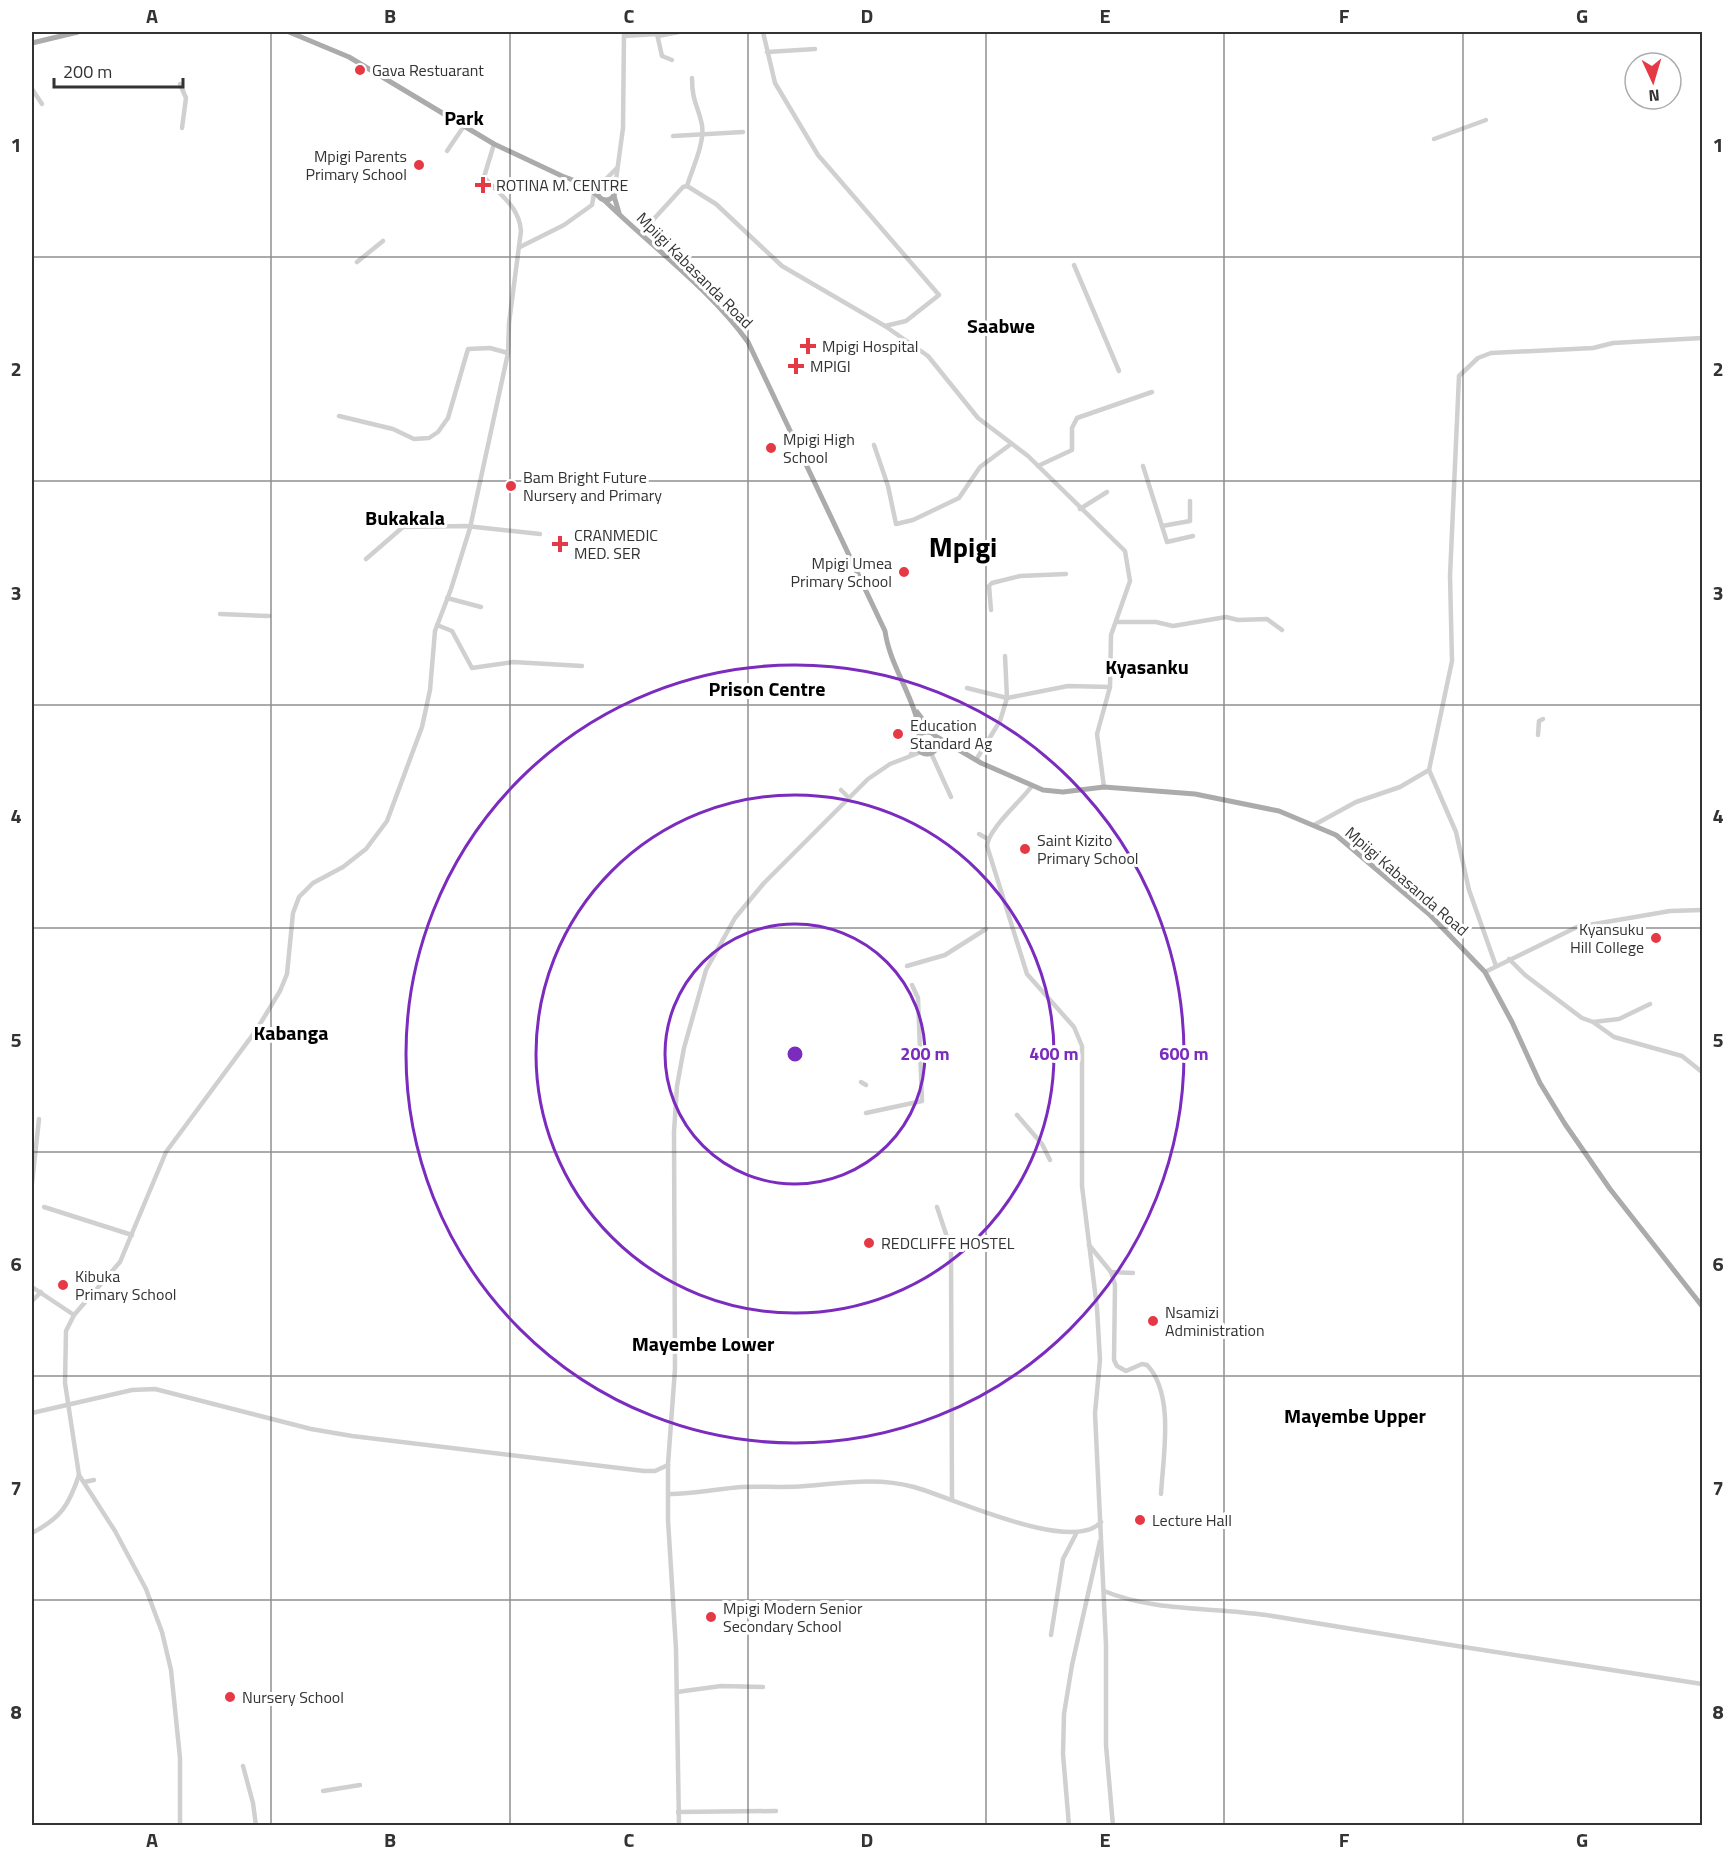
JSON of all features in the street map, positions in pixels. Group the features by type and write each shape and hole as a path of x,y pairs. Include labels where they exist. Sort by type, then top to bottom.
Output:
{"main road":[{"path":"32,44 78,32"},
{"path":"289,32 349,57 494,144 581,183 604,200 614,196 615,187 611,183 581,183"},
{"path":"595,194 601,183"},
{"name":"Mpiigi Kabasanda Road","path":"614,196 620,215"},
{"name":"Mpiigi Kabasanda Road","path":"604,200 642,232 720,308 748,342 885,631 887,646 912,706 920,734"},
{"name":"Mpiigi Kabasanda Road","path":"912,706 936,735 953,747 975,760 1032,786 1063,792 1104,787 1195,794 1279,811 1336,835 1445,929 1485,972 1512,1022 1540,1083 1564,1124 1610,1189 1702,1306"},
{"path":"937,748 936,735 926,731 920,734 916,745 921,752 931,753 937,748 953,747"}],"street":[{"path":"615,187 623,128 624,34 658,36 679,32"},
{"path":"763,32 771,73 778,91 818,155 939,295 906,321 885,326"},
{"path":"658,36 660,54 672,60"},
{"path":"768,52 815,49"},
{"path":"687,186 702,136 702,125 693,101 692,78"},
{"path":"180,84 186,98 182,128"},
{"path":"32,88 42,105"},
{"path":"1434,139 1486,120"},
{"path":"447,151 464,126"},
{"path":"673,136 743,132"},
{"path":"180,1826 180,1758 171,1670 162,1632 135,1565 79,1475 69,1405 64,1345 66,1331 74,1315 120,1262 166,1152 257,1029 280,991 287,974 293,913 299,897 313,883 343,867 366,849 387,821 422,727 430,690 437,625 470,528 508,353 510,312 520,247 520,224 511,202 484,177 494,144"},
{"path":"601,183 617,168"},
{"path":"687,186 716,204 782,266 885,326 928,356 978,418 1038,466 1125,551 1130,581 1111,640 1110,687 1096,734 1104,787"},
{"path":"642,232 680,189 687,186"},
{"path":"520,247 573,220 592,204 595,194"},
{"path":"357,262 383,241"},
{"path":"1074,265 1119,371"},
{"path":"1496,966 1469,890 1456,832 1429,770 1452,662 1450,576 1459,376 1478,358 1491,353 1593,348 1613,344 1702,338"},
{"path":"339,416 393,429 414,439 429,438 438,432 448,418 468,349 490,348 508,353"},
{"path":"1038,466 1072,450 1072,428 1077,418 1152,392"},
{"path":"873,445 888,486 896,524 913,519 958,498 980,467 1011,444"},
{"path":"1143,466 1167,542 1193,536"},
{"path":"1080,509 1107,492"},
{"path":"1162,526 1186,524 1191,521 1190,501"},
{"path":"366,560 403,527 470,528 540,534"},
{"path":"992,610 989,586 992,583 1020,576 1066,573"},
{"path":"447,598 481,607"},
{"path":"220,614 269,616"},
{"path":"1117,622 1156,622 1173,626 1226,617 1238,620 1267,619 1282,630"},
{"path":"437,625 452,631 472,668 513,662 582,666"},
{"path":"975,760 1000,721 1007,698 1005,656"},
{"path":"967,688 1007,698 1068,686 1110,687"},
{"path":"1538,735 1539,721 1543,719"},
{"path":"910,756 916,745"},
{"path":"679,1826 677,1692 668,1464 675,1369 675,1102 694,1006 706,970 735,918 764,883 868,779 890,764 921,752"},
{"path":"931,753 951,797"},
{"path":"1314,825 1356,802 1400,787 1429,770"},
{"path":"1032,786 988,839 989,853 1028,974 1074,1027 1082,1046 1082,1186 1100,1360 1095,1413 1104,1591 1106,1745 1113,1826"},
{"path":"841,790 849,798"},
{"path":"979,834 988,839"},
{"path":"1485,972 1509,958 1529,952 1564,932 1591,923 1670,911 1702,910"},
{"path":"907,966 945,955 986,929"},
{"path":"1509,958 1525,975 1568,1009 1593,1022 1614,1037 1682,1056 1702,1072"},
{"path":"866,1113 922,1101 919,1005 912,985"},
{"path":"1593,1022 1619,1019 1650,1005"},
{"path":"1017,1115 1042,1144 1050,1160"},
{"path":"32,1183 39,1119"},
{"path":"44,1207 132,1235"},
{"path":"937,1207 951,1250 952,1499"},
{"path":"1089,1245 1111,1272 1115,1285 1114,1360 1117,1366 1126,1371 1142,1364 1147,1365 1160,1387 1165,1422 1161,1494"},
{"path":"1111,1272 1133,1273"},
{"path":"32,1287 74,1315"},
{"path":"32,1301 41,1293"},
{"path":"32,1413 132,1390 155,1389 311,1429 352,1436 644,1471 659,1470 668,1464"},
{"path":"32,1533 61,1514 69,1502 79,1475"},
{"path":"84,1482 94,1480"},
{"path":"669,1494 867,1481 913,1487 1037,1528 1077,1532 1086,1531 1101,1522"},
{"path":"1051,1635 1064,1559 1077,1532"},
{"path":"1069,1826 1063,1754 1064,1714 1072,1665 1101,1537"},
{"path":"1104,1591 1121,1598 1145,1603 1263,1615 1702,1684"},
{"path":"677,1692 721,1686 763,1686"},
{"path":"282,1697 327,1697"},
{"path":"243,1766 254,1803 256,1826"},
{"path":"323,1791 360,1785"},
{"path":"678,1812 776,1810"}],"place":[{"name":"Gava Restuarant","path":"360,70"},
{"name":"Mpigi Parents Primary School","path":"419,165"},
{"name":"ROTINA M. CENTRE","path":"483,185"},
{"name":"Mpigi Hospital","path":"808,346"},
{"name":"MPIGI","path":"796,366"},
{"name":"Mpigi High School","path":"771,448"},
{"name":"Bam Bright Future Nursery and Primary","path":"511,486"},
{"name":"CRANMEDIC MED. SER","path":"560,544"},
{"name":"Mpigi Umea Primary School","path":"904,572"},
{"name":"Education Standard Ag","path":"898,734"},
{"name":"Saint Kizito Primary School","path":"1025,849"},
{"name":"Kyansuku Hill College","path":"1656,938"},
{"name":"REDCLIFFE HOSTEL","path":"869,1243"},
{"name":"Kibuka Primary School","path":"63,1285"},
{"name":"Nsamizi Administration","path":"1153,1321"},
{"name":"Lecture Hall","path":"1140,1520"},
{"name":"Mpigi Modern Senior Secondary School","path":"711,1617"},
{"name":"Nursery School","path":"230,1697"}],"district":[{"name":"Park","path":"464,117"},
{"name":"Saabwe","path":"1001,325"},
{"name":"Bukakala","path":"405,517"},
{"name":"Mpigi","path":"963,546"},
{"name":"Kyasanku","path":"1147,666"},
{"name":"Prison Centre","path":"767,688"},
{"name":"Kabanga","path":"291,1032"},
{"name":"Mayembe Lower","path":"703,1343"},
{"name":"Mayembe Upper","path":"1355,1415"}]}
